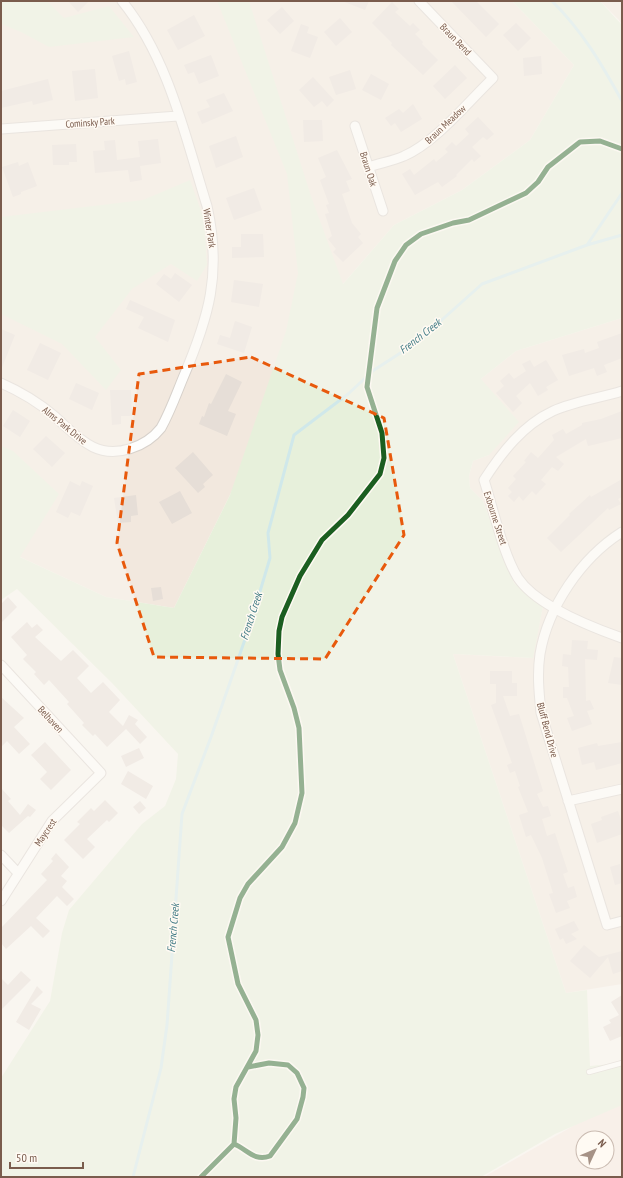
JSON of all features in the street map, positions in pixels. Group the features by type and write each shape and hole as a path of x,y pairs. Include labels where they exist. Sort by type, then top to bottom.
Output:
{"street":[{"name":"Winter Park","path":"122,1 139,23 157,55 210,218 214,255 210,298 203,330 166,420 151,440 134,448"},
{"name":"Braun Bend","path":"419,1 493,78"},
{"name":"Braun Meadow","path":"368,167 404,156 419,148 434,136 493,78"},
{"name":"Cominsky Park","path":"1,129 178,116"},
{"name":"Braun Oak","path":"355,126 383,211"},
{"name":"Alms Park Drive","path":"1,383 32,400 53,415 74,435 93,447 103,450 134,448"},
{"name":"Exbourne Street","path":"556,609 544,603 530,592 514,571 484,480 494,463 516,437 540,419 554,411 622,391"},
{"name":"Bluff Bend Drive","path":"622,532 603,546 578,573 556,609 544,637 540,654 538,689 541,713 606,925 622,921"},
{"path":"556,609 622,638"},
{"name":"Belhaven","path":"1,665 101,773"},
{"name":"Maycrest","path":"1,901 52,820 101,773"},
{"path":"568,801 622,789"},
{"path":"1,854 18,873"}],"lane":[{"path":"589,1072 622,1063"}],"highlighted area":[{"path":"251,357 384,418 404,535 325,659 154,657 117,543 139,374"}],"shaded area":[{"path":"1,1 512,1 574,65 530,140 462,190 394,225 342,285 332,289 174,608 106,597 1,548"},
{"path":"600,1 622,1 622,25 619,20"},
{"path":"622,318 622,984 566,993 453,654 532,658 543,606 514,583 483,501 470,488 469,476 473,461 489,455 481,379 516,351"},
{"path":"622,1098 622,1177 484,1177"}],"green space":[{"path":"1,1 47,1 64,18 109,6 134,37 49,47 21,32 1,24"},
{"path":"217,1 249,1 311,196 343,284 394,225 462,190 530,140 574,65 512,1 600,1 622,25 622,318 516,351 481,379 519,422 489,455 473,461 469,476 470,488 483,501 514,583 543,606 533,658 453,654 566,993 587,990 590,1066 622,1063 622,1105 555,1134 481,1177 1,1177 1,1078 50,1001 62,933 69,910 142,824 165,806 176,779 178,754 112,683 17,589 1,600 1,446 13,451 59,494 20,557 106,597 174,608 230,495 286,331 298,273 287,174"},
{"path":"190,180 204,219 207,265 197,281 171,264 132,289 95,337 121,370 106,390 62,344 1,314 1,217 143,200"}],"building":[{"path":"68,1 89,1 78,12"},
{"path":"342,1 369,1 365,10"},
{"path":"451,1 476,1 499,24 486,37"},
{"path":"392,2 399,9 395,12 410,26 413,23 420,30 415,34 423,42 422,44 438,60 423,75 391,45 392,43 372,23"},
{"path":"282,7 294,21 280,34 267,20"},
{"path":"194,15 205,36 178,50 167,30"},
{"path":"340,18 352,32 336,46 324,32"},
{"path":"516,23 531,38 518,51 503,35"},
{"path":"301,24 309,27 307,33 318,37 310,58 291,51"},
{"path":"129,51 137,82 126,85 125,79 119,81 112,56"},
{"path":"211,55 219,76 199,84 194,72 188,74 184,65"},
{"path":"541,56 542,74 524,76 523,58"},
{"path":"455,65 467,78 445,99 433,86"},
{"path":"95,69 98,98 75,101 72,71"},
{"path":"350,70 356,89 336,95 329,77"},
{"path":"371,74 389,84 381,100 362,90"},
{"path":"313,77 334,100 327,107 322,101 314,107 299,90"},
{"path":"48,79 53,100 33,105 32,101 1,108 1,91"},
{"path":"224,93 233,111 202,124 197,112 210,107 206,100"},
{"path":"413,104 422,119 401,132 395,123 391,126 385,118 399,109 403,113"},
{"path":"478,117 494,134 487,140 483,137 472,147 481,156 474,162 472,159 456,175 457,176 442,187 438,182 415,195 402,174 410,169 414,175 434,159 436,162 448,152 445,149 452,142 456,146 469,134 465,129"},
{"path":"303,120 322,120 323,141 304,142"},
{"path":"236,136 243,157 216,168 209,146"},
{"path":"158,139 161,163 140,166 142,180 130,182 128,170 95,173 93,151 105,150 104,141 115,140 117,160 140,157 138,141"},
{"path":"76,144 77,162 69,162 69,165 53,165 52,145"},
{"path":"337,150 352,179 346,181 350,191 342,194 352,223 361,234 358,237 363,243 343,262 333,252 336,249 328,239 332,236 325,214 329,213 326,205 329,204 320,180 326,177 318,158"},
{"path":"18,162 19,166 28,162 37,186 21,192 21,194 13,197 2,167"},
{"path":"254,188 262,210 234,220 226,198"},
{"path":"241,234 263,234 264,257 232,258 232,247 241,247"},
{"path":"175,273 192,285 179,302 156,284 164,274 171,279"},
{"path":"234,280 263,284 259,307 231,302"},
{"path":"130,300 175,320 168,342 138,328 144,317 126,309"},
{"path":"235,321 252,327 244,353 217,344 220,335 230,338"},
{"path":"1,329 15,335 1,370"},
{"path":"622,333 622,358 604,365 607,372 597,376 594,368 569,376 562,355 584,349 585,353 599,348 597,342"},
{"path":"40,343 61,353 48,380 27,370"},
{"path":"530,360 534,367 546,360 558,380 546,387 548,390 538,396 530,383 516,396 522,403 513,412 496,393 504,386 500,381 509,373 514,379 526,371 522,364"},
{"path":"226,374 242,382 228,411 236,414 227,436 199,424"},
{"path":"76,383 99,393 92,410 69,399"},
{"path":"110,390 131,390 132,416 121,416 121,424 112,425"},
{"path":"13,410 30,421 20,437 3,426"},
{"path":"622,411 622,438 588,446 586,439 556,457 564,464 558,471 552,467 541,480 546,484 536,495 532,491 523,501 519,496 514,502 508,496 512,492 508,488 516,479 513,476 526,462 524,461 531,452 538,458 554,440 552,435 563,429 566,434 582,425 582,423 601,419"},
{"path":"46,436 65,453 52,467 33,449"},
{"path":"193,452 213,475 203,484 205,487 198,493 175,468"},
{"path":"622,479 622,497 618,499 621,504 609,510 608,508 561,552 547,538 570,515 569,514 590,495 591,497"},
{"path":"70,481 80,486 82,481 93,486 80,516 71,512 68,518 56,512"},
{"path":"180,491 192,513 172,524 159,502"},
{"path":"136,495 138,515 131,516 131,522 118,523 114,498"},
{"path":"161,587 163,599 153,601 151,588"},
{"path":"8,597 17,607 1,623 1,604"},
{"path":"27,622 32,628 37,624 43,630 35,637 61,661 73,650 89,666 77,678 91,693 103,682 120,700 109,712 123,726 129,715 138,720 135,724 147,737 140,744 126,729 107,747 95,734 93,736 82,725 84,723 67,704 69,702 49,680 44,685 34,674 36,672 23,659 27,655 11,637"},
{"path":"572,640 588,641 587,649 598,650 597,660 585,659 586,701 590,700 594,709 587,711 592,724 572,731 567,718 574,716 567,698 563,698 563,687 569,687 568,667 562,666 563,654 571,655"},
{"path":"614,657 622,658 622,685 608,683"},
{"path":"490,671 512,671 512,683 517,683 517,696 503,696 510,716 519,714 543,791 537,794 543,807 548,806 551,816 542,819 547,836 555,833 568,872 563,874 568,888 574,886 577,897 567,901 570,908 556,913 549,894 553,893 542,858 531,835 526,837 519,815 528,812 518,787 520,786 515,771 510,773 507,765 512,763 491,705 496,703 496,684 490,684"},
{"path":"1,697 24,718 14,727 30,744 19,754 7,741 1,747"},
{"path":"45,742 71,770 51,790 40,779 47,772 31,755"},
{"path":"622,742 622,763 596,770 594,762 582,765 578,748 597,743 598,746"},
{"path":"139,748 144,758 126,767 121,756"},
{"path":"128,771 153,786 146,799 121,784"},
{"path":"1,788 11,799 8,801 20,815 28,804 36,810 30,817 28,816 9,833 1,825"},
{"path":"105,800 118,813 109,822 107,820 87,839 95,847 83,859 64,840 80,824 77,822 91,808 94,811"},
{"path":"140,801 146,808 139,814 133,807"},
{"path":"618,811 622,823 622,834 597,843 591,824 602,820 601,817"},
{"path":"56,853 69,867 61,876 67,881 62,887 74,899 67,906 57,896 36,918 50,931 43,938 31,926 6,949 1,943 1,928 47,880 41,874 53,861 51,859"},
{"path":"620,864 622,883 615,885 610,867"},
{"path":"574,921 579,930 571,934 577,939 566,944 563,938 560,940 555,929"},
{"path":"584,945 599,957 622,951 622,971 613,974 608,957 590,978 570,961"},
{"path":"21,971 31,980 1,1010 1,978 8,985"},
{"path":"37,986 43,992 31,1004 41,1009 29,1030 16,1022"},
{"path":"622,995 622,1036 610,1041 603,1027 611,1023 609,1020 619,1015 611,1002"}],"waterway":[{"path":"552,1 573,24 591,48 622,101"},
{"path":"587,245 622,193"},
{"name":"French Creek","path":"133,1177 161,1068 167,1025 182,814 211,737 250,625 270,558 268,533 294,435 348,394 374,370 416,343 482,284 587,245 622,235"}],"cycle path":[{"path":"201,1177 234,1144 236,1118 234,1099 236,1087 256,1051 258,1035 256,1020 238,984 228,937 240,898 248,884 282,847 295,823 302,793 299,728 294,708 280,670 278,654 279,631 282,617 300,576 322,540 348,515 380,474 384,458 382,433 367,387 377,308 395,261 406,245 421,234 453,223 469,220 526,193 538,182 548,167 580,142 600,141 622,149"},
{"path":"234,1144 255,1156 270,1156 297,1119 303,1097 304,1088 297,1073 288,1065 269,1063 248,1067"}]}
